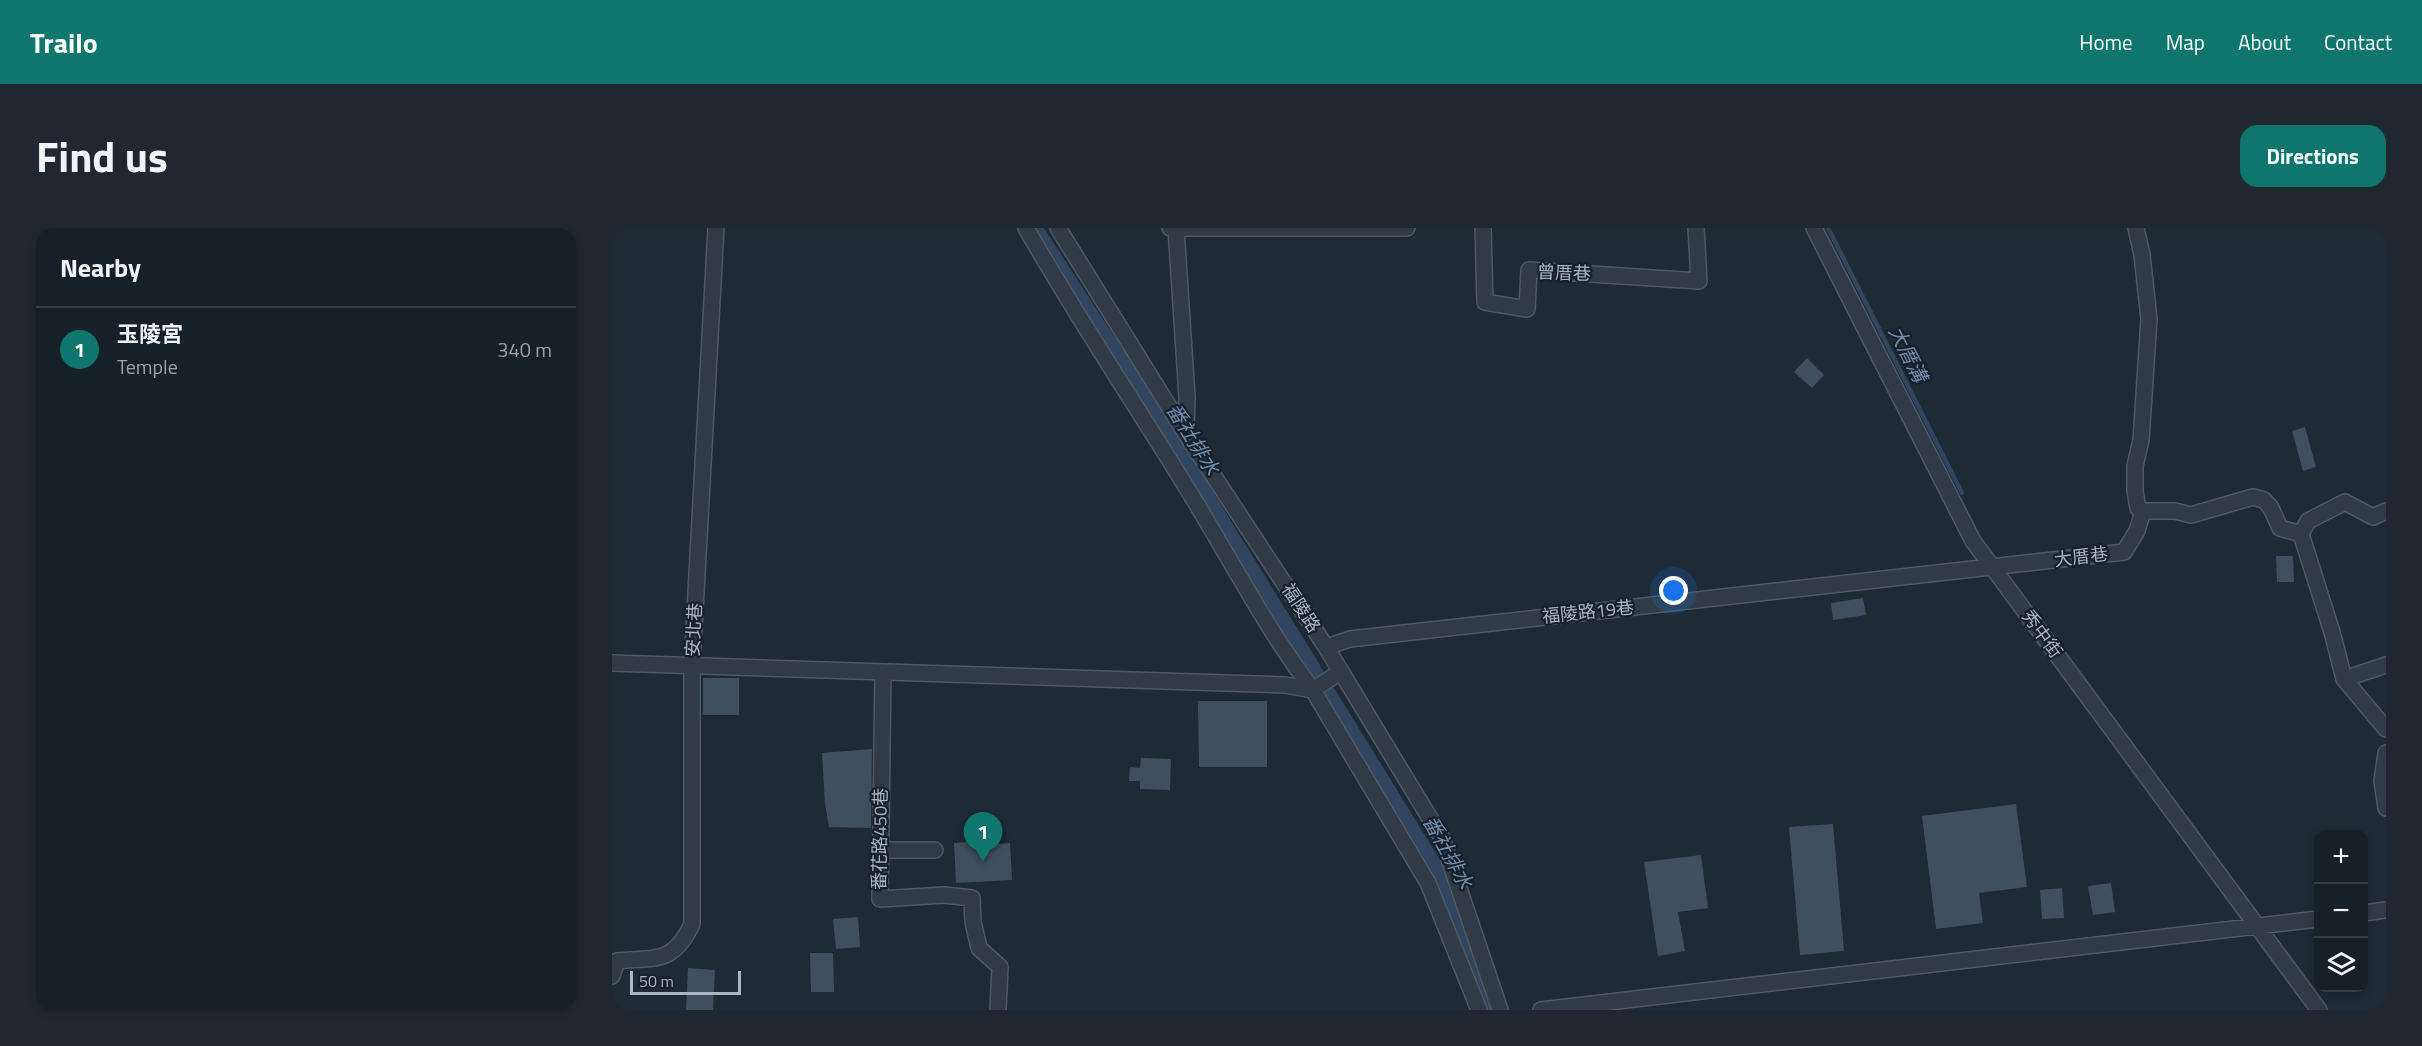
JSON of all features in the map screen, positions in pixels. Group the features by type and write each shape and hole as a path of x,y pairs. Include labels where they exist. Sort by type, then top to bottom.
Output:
{"street":[{"name":"安北巷","path":"612,976 615,960 667,956 684,942 692,924 692,665 716,228"},
{"path":"1026,228 1072,309 1182,480 1291,660 1313,690 1428,883 1479,1010"},
{"name":"福陵路","path":"1058,228 1186,434 1326,647 1442,838 1500,1010"},
{"path":"1170,228 1407,228"},
{"path":"1176,228 1187,397 1186,434"},
{"name":"曾厝巷","path":"1483,228 1485,302 1527,309 1530,270 1699,281 1696,228"},
{"name":"秀中街","path":"1814,228 1972,541 2319,1010"},
{"path":"2136,228 2142,255 2149,318 2142,440 2135,466 2138,508 2175,511 2191,515 2253,497 2264,500 2271,508 2280,528 2301,534"},
{"path":"2386,511 2373,517 2345,502 2308,521 2301,534 2332,632 2344,679 2386,729"},
{"name":"大厝巷","path":"1994,568 2124,552 2137,531 2143,510"},
{"name":"福陵路19巷","path":"1326,647 1350,639 1994,568"},
{"path":"612,663 1286,685 1313,690 1340,672"},
{"path":"2344,679 2386,665"},
{"name":"番花路450巷","path":"883,672 879,899 944,895 972,898 972,922 980,948 1000,967 998,1010"},
{"path":"2386,753 2382,781 2386,808"},
{"path":"880,850 935,850"},
{"path":"2368,912 2386,910"},
{"path":"1541,1010 2314,920"}],"building":[{"path":"1807,358 1824,375 1812,388 1794,372"},
{"path":"2305,427 2316,467 2303,471 2292,431"},
{"path":"2276,556 2293,556 2294,582 2277,582"},
{"path":"1863,598 1866,615 1833,620 1831,603"},
{"path":"703,678 739,678 739,715 703,715"},
{"path":"1198,701 1267,701 1267,767 1199,767"},
{"path":"872,749 871,828 829,827 825,804 822,753"},
{"path":"1141,758 1171,759 1170,790 1140,789 1140,781 1129,781 1130,767 1140,768"},
{"path":"2016,804 2027,887 1979,893 1983,923 1936,929 1922,816"},
{"path":"1833,824 1844,951 1800,955 1789,827"},
{"path":"979,841 979,845 1010,843 1012,880 956,883 954,843"},
{"path":"1701,855 1708,908 1678,912 1685,951 1658,956 1644,862"},
{"path":"2111,883 2115,912 2093,915 2088,886"},
{"path":"2062,888 2064,918 2042,919 2040,890"},
{"path":"858,917 860,947 836,949 833,919"},
{"path":"810,953 833,953 834,992 811,992"},
{"path":"688,968 715,970 713,1010 686,1010"}],"waterway":[{"name":"番社排水","path":"1035,228 1163,425 1316,673"},
{"name":"大厝溝","path":"1828,228 1962,493"},
{"name":"番社排水","path":"1329,694 1443,879 1492,1010"}],"place":[{"name":"玉陵宮","path":"983,862"}]}
